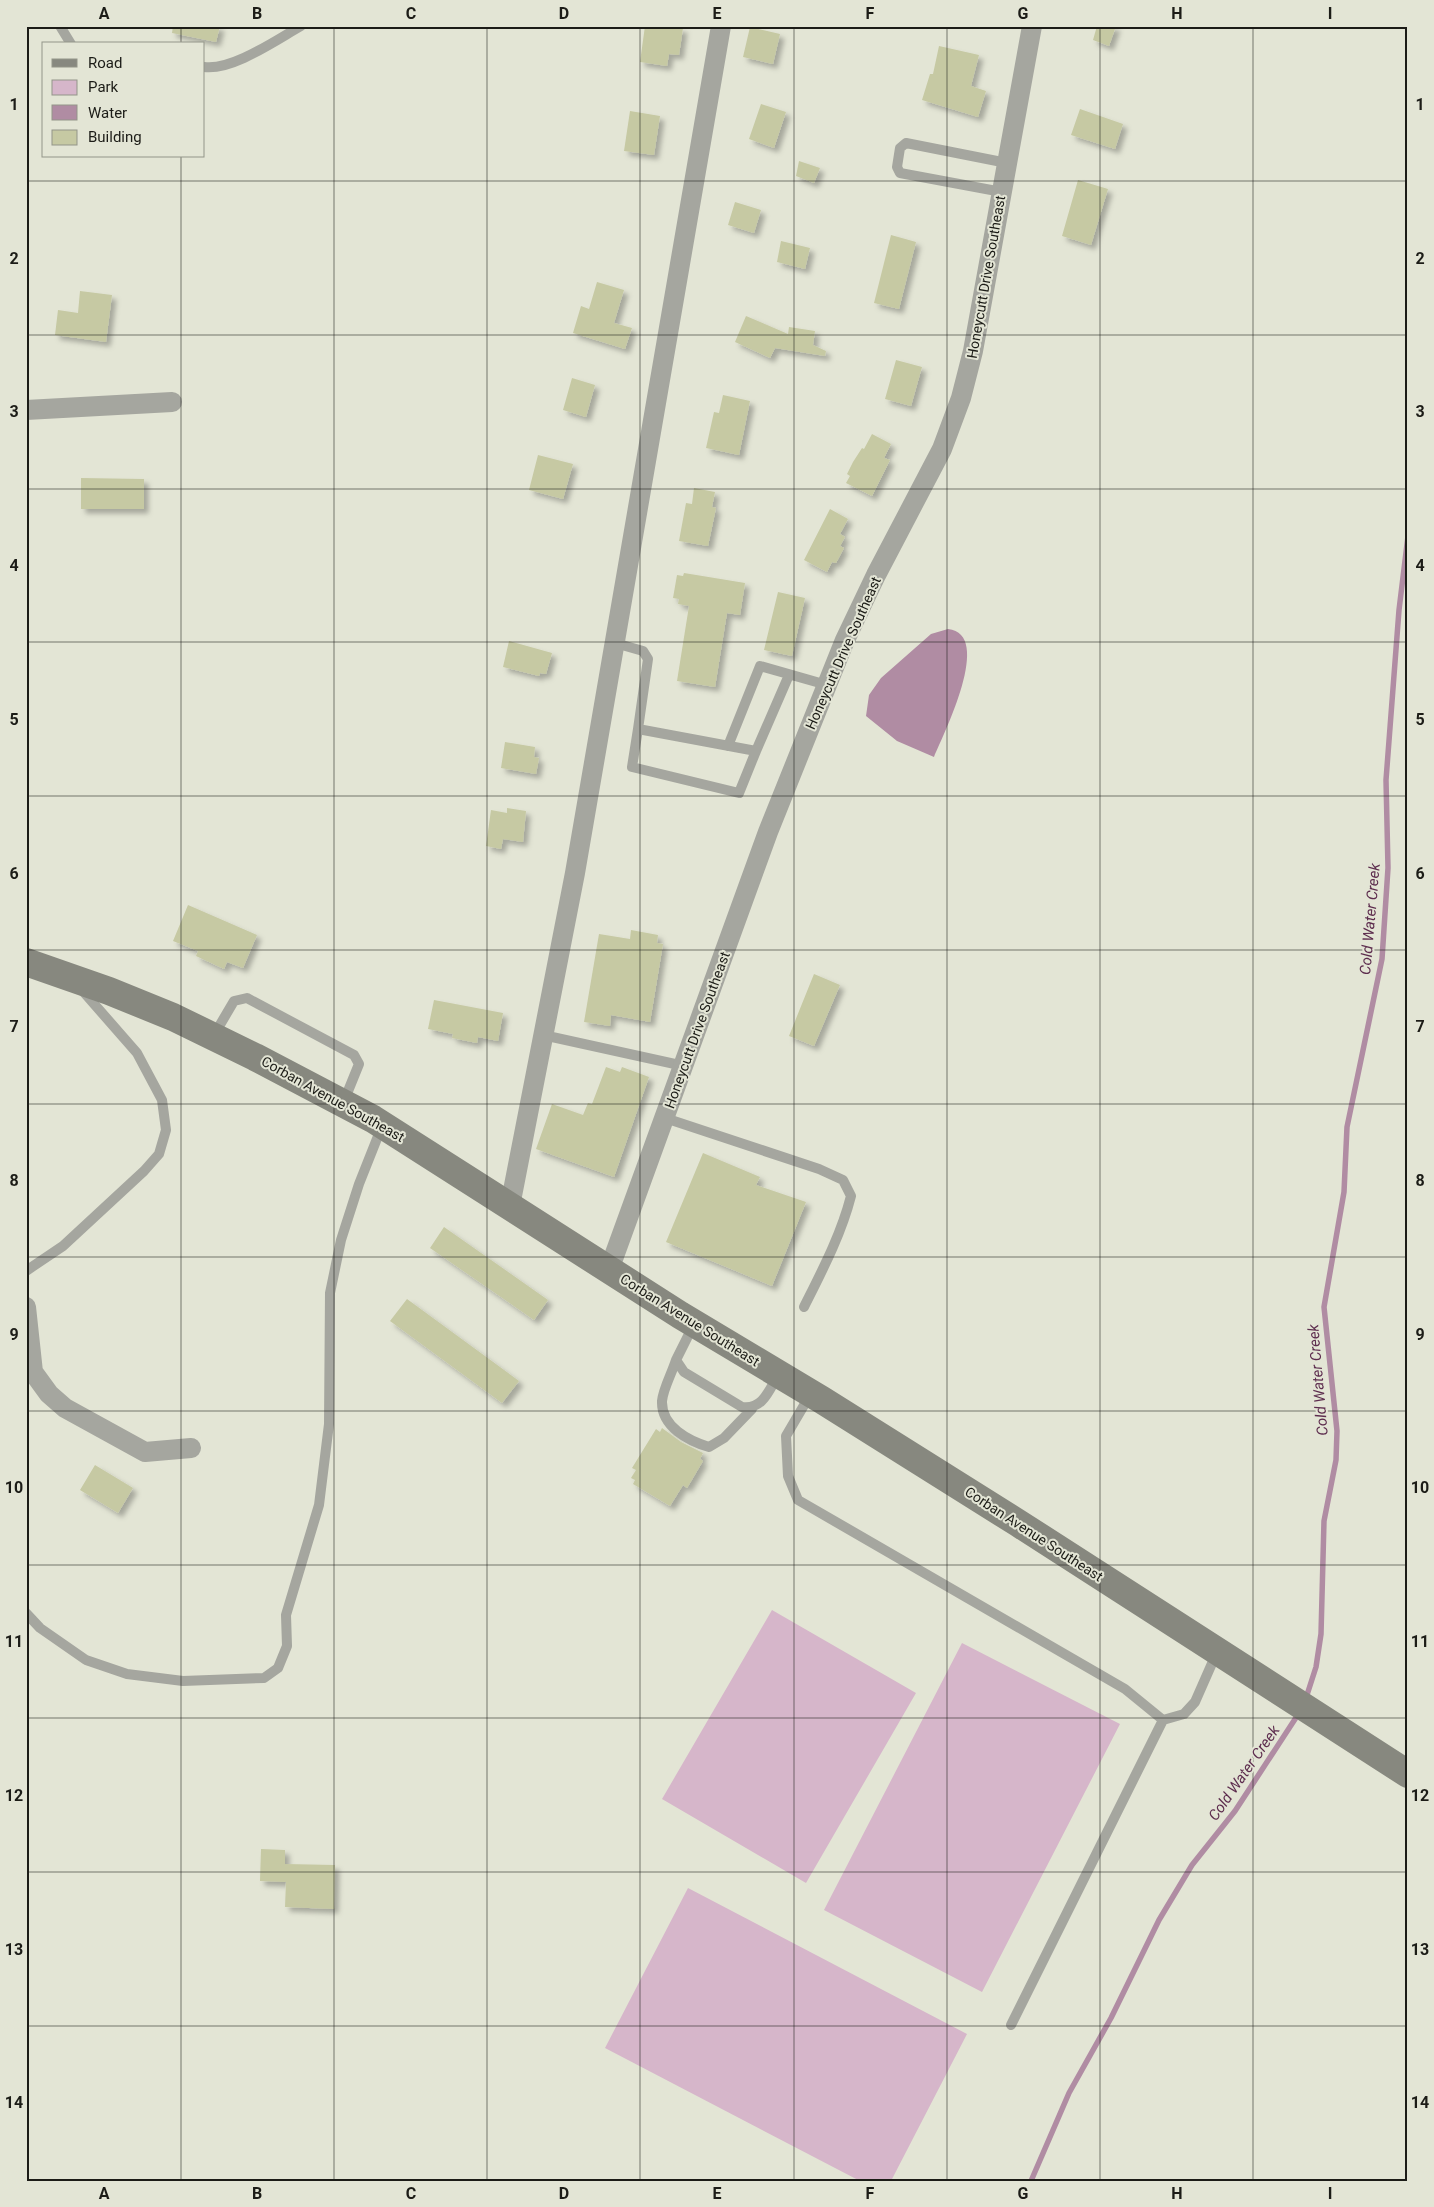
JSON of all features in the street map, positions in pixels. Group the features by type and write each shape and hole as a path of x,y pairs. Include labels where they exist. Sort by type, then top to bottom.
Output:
{"main road":[{"name":"Corban Avenue Southeast","path":"26,962 146,1006 213,1036 383,1125 694,1324 811,1393 1408,1774"}],"street":[{"path":"510,1206 575,872 721,26"},
{"name":"Honeycutt Drive Southeast","path":"609,1270 768,832 845,640 876,575 942,449 961,398 973,352 1032,26"},
{"path":"26,410 172,402"},
{"path":"26,1307 33,1372 54,1399 72,1413 146,1452 191,1448"}],"lane":[{"path":"60,26 70,42"},
{"path":"205,67 214,68 249,55 301,26"},
{"path":"1002,192 900,173 897,168 900,148 906,143 1007,163"},
{"path":"614,643 643,650 648,659 632,767 740,793 789,675"},
{"path":"728,746 760,666 827,685"},
{"path":"638,729 756,751"},
{"path":"26,1271 64,1246 144,1171 159,1154 166,1130 162,1100 137,1053 71,977"},
{"path":"213,1036 234,1000 246,998 354,1055 359,1064 343,1103"},
{"path":"544,1035 684,1066"},
{"path":"665,1118 819,1169 843,1180 851,1196 847,1210 825,1266 804,1306"},
{"path":"26,1613 40,1628 86,1660 127,1674 183,1681 264,1678 278,1668 287,1646 286,1615 319,1505 329,1424 330,1294 341,1240 359,1184 383,1125"},
{"path":"694,1324 676,1360 662,1401 664,1414 677,1431 695,1443 709,1447 724,1438 752,1408 760,1404 779,1374"},
{"path":"676,1360 684,1372 742,1408 752,1408"},
{"path":"811,1393 786,1436 788,1476 798,1500 1125,1689 1163,1720"},
{"path":"1011,2025 1163,1720 1184,1714 1195,1702 1217,1652"}],"green space":[{"path":"772,1610 916,1693 806,1883 662,1799"},
{"path":"962,1643 1120,1724 982,1992 824,1910"},
{"path":"688,1888 967,2034 891,2181 860,2181 605,2048"}],"water":[{"path":"948,629 961,635 967,648 966,665 955,707 934,757 897,741 866,716 869,695 881,678 931,634"}],"building":[{"path":"173,26 220,26 216,42 172,33"},
{"path":"645,26 683,28 679,55 669,54 667,66 640,62"},
{"path":"1097,26 1116,26 1109,46 1093,40"},
{"path":"750,27 780,34 773,64 743,57"},
{"path":"939,46 979,55 971,86 986,91 978,117 922,100 930,74 933,74"},
{"path":"761,104 786,112 774,148 749,139"},
{"path":"1080,109 1123,124 1115,149 1071,135"},
{"path":"630,111 660,116 654,155 624,151"},
{"path":"799,161 820,168 814,183 796,176"},
{"path":"1078,180 1108,189 1091,245 1062,236"},
{"path":"735,202 761,210 754,233 728,225"},
{"path":"891,235 916,242 899,309 874,303"},
{"path":"781,241 810,248 805,269 777,262"},
{"path":"597,282 624,290 614,323 632,328 625,349 573,333 581,306 589,309"},
{"path":"80,291 112,295 106,342 55,335 58,310 78,313"},
{"path":"746,316 788,334 789,327 815,331 813,345 826,351 825,356 775,348 770,358 735,342"},
{"path":"896,360 922,367 911,406 885,399"},
{"path":"572,378 595,385 586,417 563,410"},
{"path":"723,395 750,401 739,455 706,448 714,412 719,413"},
{"path":"872,434 891,444 884,458 890,460 872,496 846,483 850,476 847,474 853,462 862,448 864,449"},
{"path":"538,455 573,464 563,499 529,490"},
{"path":"81,478 144,479 144,509 81,509"},
{"path":"694,488 715,492 712,507 716,508 708,546 679,541 686,503 692,504"},
{"path":"830,509 848,519 840,534 845,537 840,546 844,548 836,563 832,562 827,572 804,560"},
{"path":"684,573 745,583 740,615 727,613 715,687 677,681 689,606 678,604 679,599 673,598 677,575 683,576"},
{"path":"778,592 805,598 792,656 764,650"},
{"path":"509,641 552,653 546,674 540,673 539,676 503,667"},
{"path":"505,742 535,747 534,757 539,758 536,774 501,768"},
{"path":"507,808 526,811 523,842 503,839 501,849 486,846 491,810 507,813"},
{"path":"188,905 257,935 243,968 227,962 224,969 196,956 198,951 173,941"},
{"path":"631,930 658,935 657,943 663,944 650,1022 611,1015 610,1026 584,1022 599,934 630,939"},
{"path":"814,974 840,985 814,1046 789,1036"},
{"path":"434,1000 503,1013 498,1041 478,1037 477,1043 452,1038 453,1034 428,1029"},
{"path":"606,1067 620,1072 622,1067 649,1077 614,1177 536,1149 552,1104 583,1115 588,1103 592,1104"},
{"path":"703,1153 760,1177 756,1185 806,1202 772,1286 666,1242"},
{"path":"444,1227 548,1300 534,1320 430,1248"},
{"path":"407,1299 519,1381 502,1403 390,1321"},
{"path":"662,1428 681,1442 703,1453 700,1459 703,1461 687,1488 683,1485 670,1506 633,1484 635,1480 631,1478 636,1470 632,1468 656,1429 660,1432"},
{"path":"95,1465 133,1488 118,1513 80,1490"},
{"path":"261,1849 285,1850 285,1864 335,1865 334,1909 285,1907 286,1882 260,1881"}],"waterway":[{"name":"Cold Water Creek","path":"1306,1698 1316,1667 1321,1634 1324,1521 1336,1460 1337,1431 1324,1307 1344,1192 1347,1127 1382,959 1388,868 1386,780 1399,610 1408,536"},
{"name":"Cold Water Creek","path":"1031,2181 1069,2093 1111,2018 1159,1920 1192,1865 1235,1811 1299,1713"}]}
